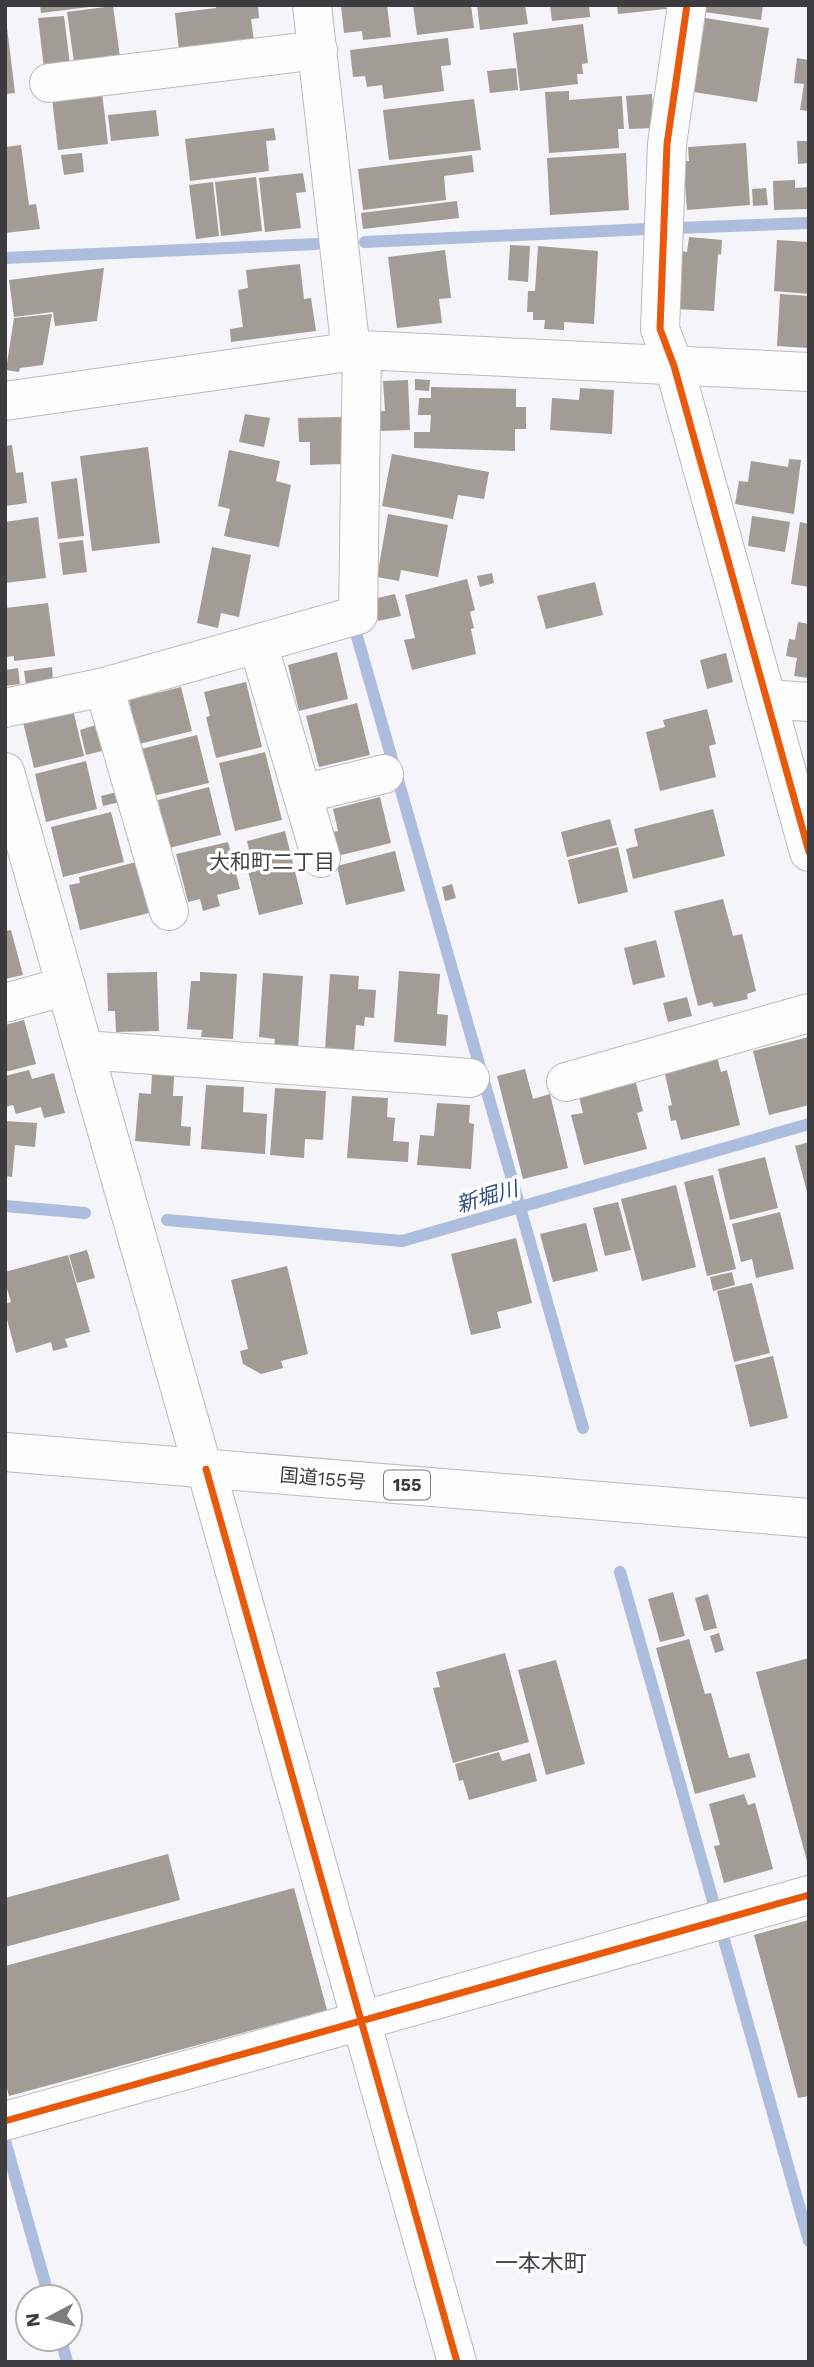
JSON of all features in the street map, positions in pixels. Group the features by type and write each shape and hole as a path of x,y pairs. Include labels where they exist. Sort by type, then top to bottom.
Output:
{"main road":[{"path":"5,708 104,687 358,615 356,351 313,5"},
{"path":"687,5 667,145 660,329 674,366 809,852"},
{"path":"49,83 317,50"},
{"path":"5,401 356,351 809,372"},
{"path":"258,644 321,858"},
{"path":"104,687 169,911"},
{"path":"766,698 809,702"},
{"path":"5,772 457,2362"},
{"path":"302,794 384,774"},
{"path":"5,1003 66,986"},
{"path":"566,1083 809,1013"},
{"path":"85,1050 470,1078"},
{"name":"国道155号","path":"5,1452 809,1518"},
{"path":"5,2121 809,1895"}],"building":[{"path":"40,5 89,5 89,7 41,13"},
{"path":"215,5 258,5 259,18 251,19 254,41 179,51 175,13 216,8"},
{"path":"341,5 387,5 391,37 363,40 362,31 344,33"},
{"path":"413,5 471,5 474,28 417,35"},
{"path":"477,5 525,5 528,24 480,30"},
{"path":"550,5 589,5 590,17 552,21"},
{"path":"617,5 666,5 666,9 618,14"},
{"path":"705,5 763,5 761,20 704,12"},
{"path":"113,6 120,57 74,62 67,12"},
{"path":"64,16 70,65 44,68 38,18"},
{"path":"705,18 769,28 757,102 694,92"},
{"path":"583,24 588,63 582,64 583,74 577,74 578,84 520,91 513,33"},
{"path":"5,27 15,93 5,94"},
{"path":"448,38 451,65 441,66 444,91 384,99 382,85 367,87 365,76 353,77 350,50"},
{"path":"797,58 809,60 809,111 800,110 804,84 794,83"},
{"path":"516,68 518,90 490,93 487,71"},
{"path":"569,91 569,100 622,96 624,129 618,129 619,148 549,153 545,92"},
{"path":"102,92 108,144 58,150 52,98"},
{"path":"652,94 654,128 629,129 626,96"},
{"path":"474,99 481,150 389,160 383,110"},
{"path":"156,110 159,136 111,141 108,115"},
{"path":"274,128 276,140 266,141 269,171 190,181 185,139"},
{"path":"797,141 809,141 809,163 798,164"},
{"path":"746,143 750,205 687,210 683,161 689,161 688,147"},
{"path":"21,145 29,205 36,204 40,229 5,233 5,147"},
{"path":"82,153 84,172 64,175 61,155"},
{"path":"626,153 629,210 550,215 547,158"},
{"path":"472,155 474,172 444,176 446,200 363,210 358,169"},
{"path":"303,173 306,192 296,193 301,228 265,232 259,178"},
{"path":"256,177 262,231 221,236 215,182"},
{"path":"795,180 795,188 809,187 809,209 774,210 773,181"},
{"path":"213,182 219,236 196,239 189,185"},
{"path":"766,188 768,205 753,206 752,189"},
{"path":"457,201 459,218 363,229 361,213"},
{"path":"689,237 722,240 721,255 718,254 714,311 676,309 680,251 687,252"},
{"path":"777,240 809,242 809,294 774,291"},
{"path":"510,245 530,246 528,282 508,280"},
{"path":"538,246 598,251 594,324 564,322 564,330 544,329 545,320 533,320 533,312 527,312 528,291 535,291"},
{"path":"445,250 451,298 439,299 442,323 397,328 388,257"},
{"path":"300,264 304,299 311,298 316,331 231,342 230,329 243,327 238,290 248,288 246,270"},
{"path":"104,268 97,321 55,326 53,312 14,317 9,280"},
{"path":"780,294 809,296 809,348 777,346"},
{"path":"52,314 43,365 20,368 19,372 6,370 14,318"},
{"path":"415,379 430,380 429,391 415,390"},
{"path":"408,380 410,430 379,431 378,411 385,411 383,381"},
{"path":"431,387 516,389 516,407 526,407 526,429 515,429 515,451 414,448 414,432 430,432 431,415 418,415 419,398 431,398"},
{"path":"580,388 614,390 612,434 550,430 552,398 579,400"},
{"path":"245,414 270,418 264,447 239,442"},
{"path":"341,417 343,464 310,465 310,442 299,442 298,418"},
{"path":"12,445 16,473 23,472 27,503 5,506 5,446"},
{"path":"148,447 160,543 92,551 80,456"},
{"path":"229,450 280,461 276,481 291,485 279,547 224,536 230,509 218,506"},
{"path":"392,454 489,472 484,499 458,495 453,519 382,506"},
{"path":"789,459 801,460 794,514 735,504 739,481 748,482 751,461 788,467"},
{"path":"77,478 84,536 58,539 51,482"},
{"path":"388,514 448,525 438,577 401,570 399,581 377,577"},
{"path":"752,516 790,522 785,552 748,546"},
{"path":"38,517 46,578 5,583 5,522"},
{"path":"800,522 809,524 809,587 791,584"},
{"path":"83,540 87,572 63,575 59,543"},
{"path":"212,547 251,555 239,617 221,613 218,628 197,623"},
{"path":"492,573 494,583 480,587 477,576"},
{"path":"467,579 475,610 470,612 476,654 412,670 404,640 415,638 405,595"},
{"path":"595,582 603,615 546,629 537,596"},
{"path":"395,594 401,616 378,621 373,599"},
{"path":"48,603 55,656 14,661 14,656 5,657 5,608"},
{"path":"798,622 809,624 809,678 794,676 797,658 786,656 789,639 795,640"},
{"path":"337,652 348,699 299,711 288,665"},
{"path":"726,653 733,682 707,689 700,660"},
{"path":"52,667 53,681 26,684 24,671"},
{"path":"18,668 20,684 5,686 5,670"},
{"path":"246,682 262,747 216,758 206,717 210,716 204,692"},
{"path":"181,687 192,731 139,744 129,700"},
{"path":"357,703 370,755 319,767 306,716"},
{"path":"707,709 716,744 709,746 716,777 660,791 646,732 665,727 663,720"},
{"path":"73,710 84,756 34,768 23,722"},
{"path":"96,725 102,751 86,755 80,730"},
{"path":"197,735 209,783 153,796 141,749"},
{"path":"265,752 282,820 235,831 219,763"},
{"path":"86,761 97,809 46,822 35,774"},
{"path":"209,787 221,835 169,848 158,800"},
{"path":"117,792 120,802 103,806 101,796"},
{"path":"380,797 391,843 333,857 328,833 338,831 333,809"},
{"path":"713,809 725,856 633,879 626,849 638,846 634,829"},
{"path":"111,812 124,862 63,877 51,827"},
{"path":"610,819 617,845 567,857 561,832"},
{"path":"285,831 303,904 259,915 247,867 253,866 247,841"},
{"path":"228,842 240,889 217,895 220,906 203,911 200,899 188,902 176,854"},
{"path":"618,847 628,892 578,904 568,860"},
{"path":"395,851 405,891 346,905 337,866"},
{"path":"136,862 149,913 80,930 69,885 80,883 79,877"},
{"path":"452,884 456,898 445,901 442,887"},
{"path":"723,899 733,936 742,934 756,991 747,994 748,999 714,1007 712,1002 698,1006 674,911"},
{"path":"11,930 23,975 5,979 5,931"},
{"path":"656,940 665,977 633,985 624,948"},
{"path":"399,971 440,974 437,1014 448,1015 446,1046 394,1042"},
{"path":"157,972 159,1031 116,1032 115,1011 108,1011 107,973"},
{"path":"200,972 237,974 233,1039 201,1037 202,1030 187,1029 191,981 200,981"},
{"path":"263,973 303,976 298,1048 274,1046 275,1039 259,1037"},
{"path":"330,974 359,976 358,989 376,990 374,1018 365,1017 364,1026 356,1025 354,1052 325,1050"},
{"path":"687,997 692,1016 668,1022 663,1003"},
{"path":"24,1020 36,1064 5,1072 5,1025"},
{"path":"809,1037 809,1105 769,1115 753,1051"},
{"path":"717,1057 721,1072 727,1070 740,1125 681,1140 676,1120 671,1121 668,1106 672,1105 664,1070"},
{"path":"525,1069 533,1099 550,1094 568,1168 523,1179 497,1076"},
{"path":"29,1070 32,1079 54,1073 65,1113 44,1118 41,1107 16,1114 13,1105 5,1107 5,1076"},
{"path":"152,1074 174,1076 173,1096 183,1096 181,1126 191,1127 190,1146 135,1141 139,1093 151,1094"},
{"path":"636,1083 643,1111 637,1113 647,1149 584,1165 571,1115 583,1113 579,1097"},
{"path":"206,1085 244,1087 243,1112 267,1114 265,1154 201,1149"},
{"path":"275,1088 326,1091 323,1140 305,1139 304,1158 270,1155"},
{"path":"352,1096 388,1098 387,1117 395,1118 393,1141 409,1142 408,1162 347,1158"},
{"path":"437,1103 470,1105 469,1123 474,1124 471,1169 417,1165 420,1135 434,1136"},
{"path":"5,1121 37,1123 35,1147 15,1145 12,1177 5,1176"},
{"path":"809,1142 809,1196 808,1196 795,1146"},
{"path":"765,1157 778,1208 730,1220 718,1169"},
{"path":"713,1175 736,1269 707,1276 684,1182"},
{"path":"676,1185 696,1267 642,1281 621,1199"},
{"path":"618,1202 631,1250 605,1256 593,1208"},
{"path":"780,1212 794,1269 756,1278 752,1259 741,1262 732,1224"},
{"path":"586,1223 598,1271 553,1282 540,1234"},
{"path":"516,1238 532,1303 497,1312 501,1328 471,1335 451,1254"},
{"path":"87,1250 95,1278 77,1283 69,1255"},
{"path":"68,1255 90,1332 65,1339 68,1347 53,1351 51,1342 16,1353 5,1312 5,1304 11,1302 5,1272"},
{"path":"287,1266 308,1354 281,1361 283,1368 261,1374 243,1364 240,1351 248,1349 231,1280"},
{"path":"732,1272 735,1285 713,1291 710,1277"},
{"path":"752,1283 770,1353 734,1362 717,1291"},
{"path":"773,1356 788,1418 750,1427 735,1365"},
{"path":"673,1592 685,1636 660,1642 648,1599"},
{"path":"708,1594 717,1628 704,1631 695,1598"},
{"path":"719,1633 724,1650 715,1653 710,1636"},
{"path":"689,1639 705,1694 711,1693 729,1758 749,1753 756,1777 695,1794 656,1648"},
{"path":"505,1653 529,1742 453,1763 433,1688 440,1687 436,1672"},
{"path":"809,1658 809,1864 808,1865 756,1672"},
{"path":"556,1660 585,1764 546,1775 518,1670"},
{"path":"499,1752 502,1761 530,1753 537,1781 469,1800 463,1780 459,1781 455,1764"},
{"path":"744,1794 748,1805 755,1803 773,1869 724,1883 714,1846 720,1845 709,1804"},
{"path":"168,1854 180,1900 5,1947 5,1898"},
{"path":"294,1888 327,2010 9,2096 5,2082 5,1966"},
{"path":"809,1920 809,2096 798,2098 754,1935"}],"waterway":[{"path":"677,228 809,223"},
{"path":"365,242 647,229"},
{"path":"5,258 316,244"},
{"path":"356,633 583,1428"},
{"name":"新堀川","path":"167,1220 402,1241 809,1124"},
{"name":"新堀川","path":"5,1206 85,1213"},
{"path":"620,1572 715,1908"},
{"path":"723,1936 809,2241"},
{"path":"5,2141 45,2283"},
{"path":"65,2353 67,2362"}],"cycle path":[{"path":"687,5 667,144 660,329 674,366 809,852"},
{"path":"206,1469 457,2362"},
{"path":"5,2121 809,1895"}],"district":[{"name":"大和町二丁目","path":"272,862"},
{"name":"一本木町","path":"541,2263"}]}
